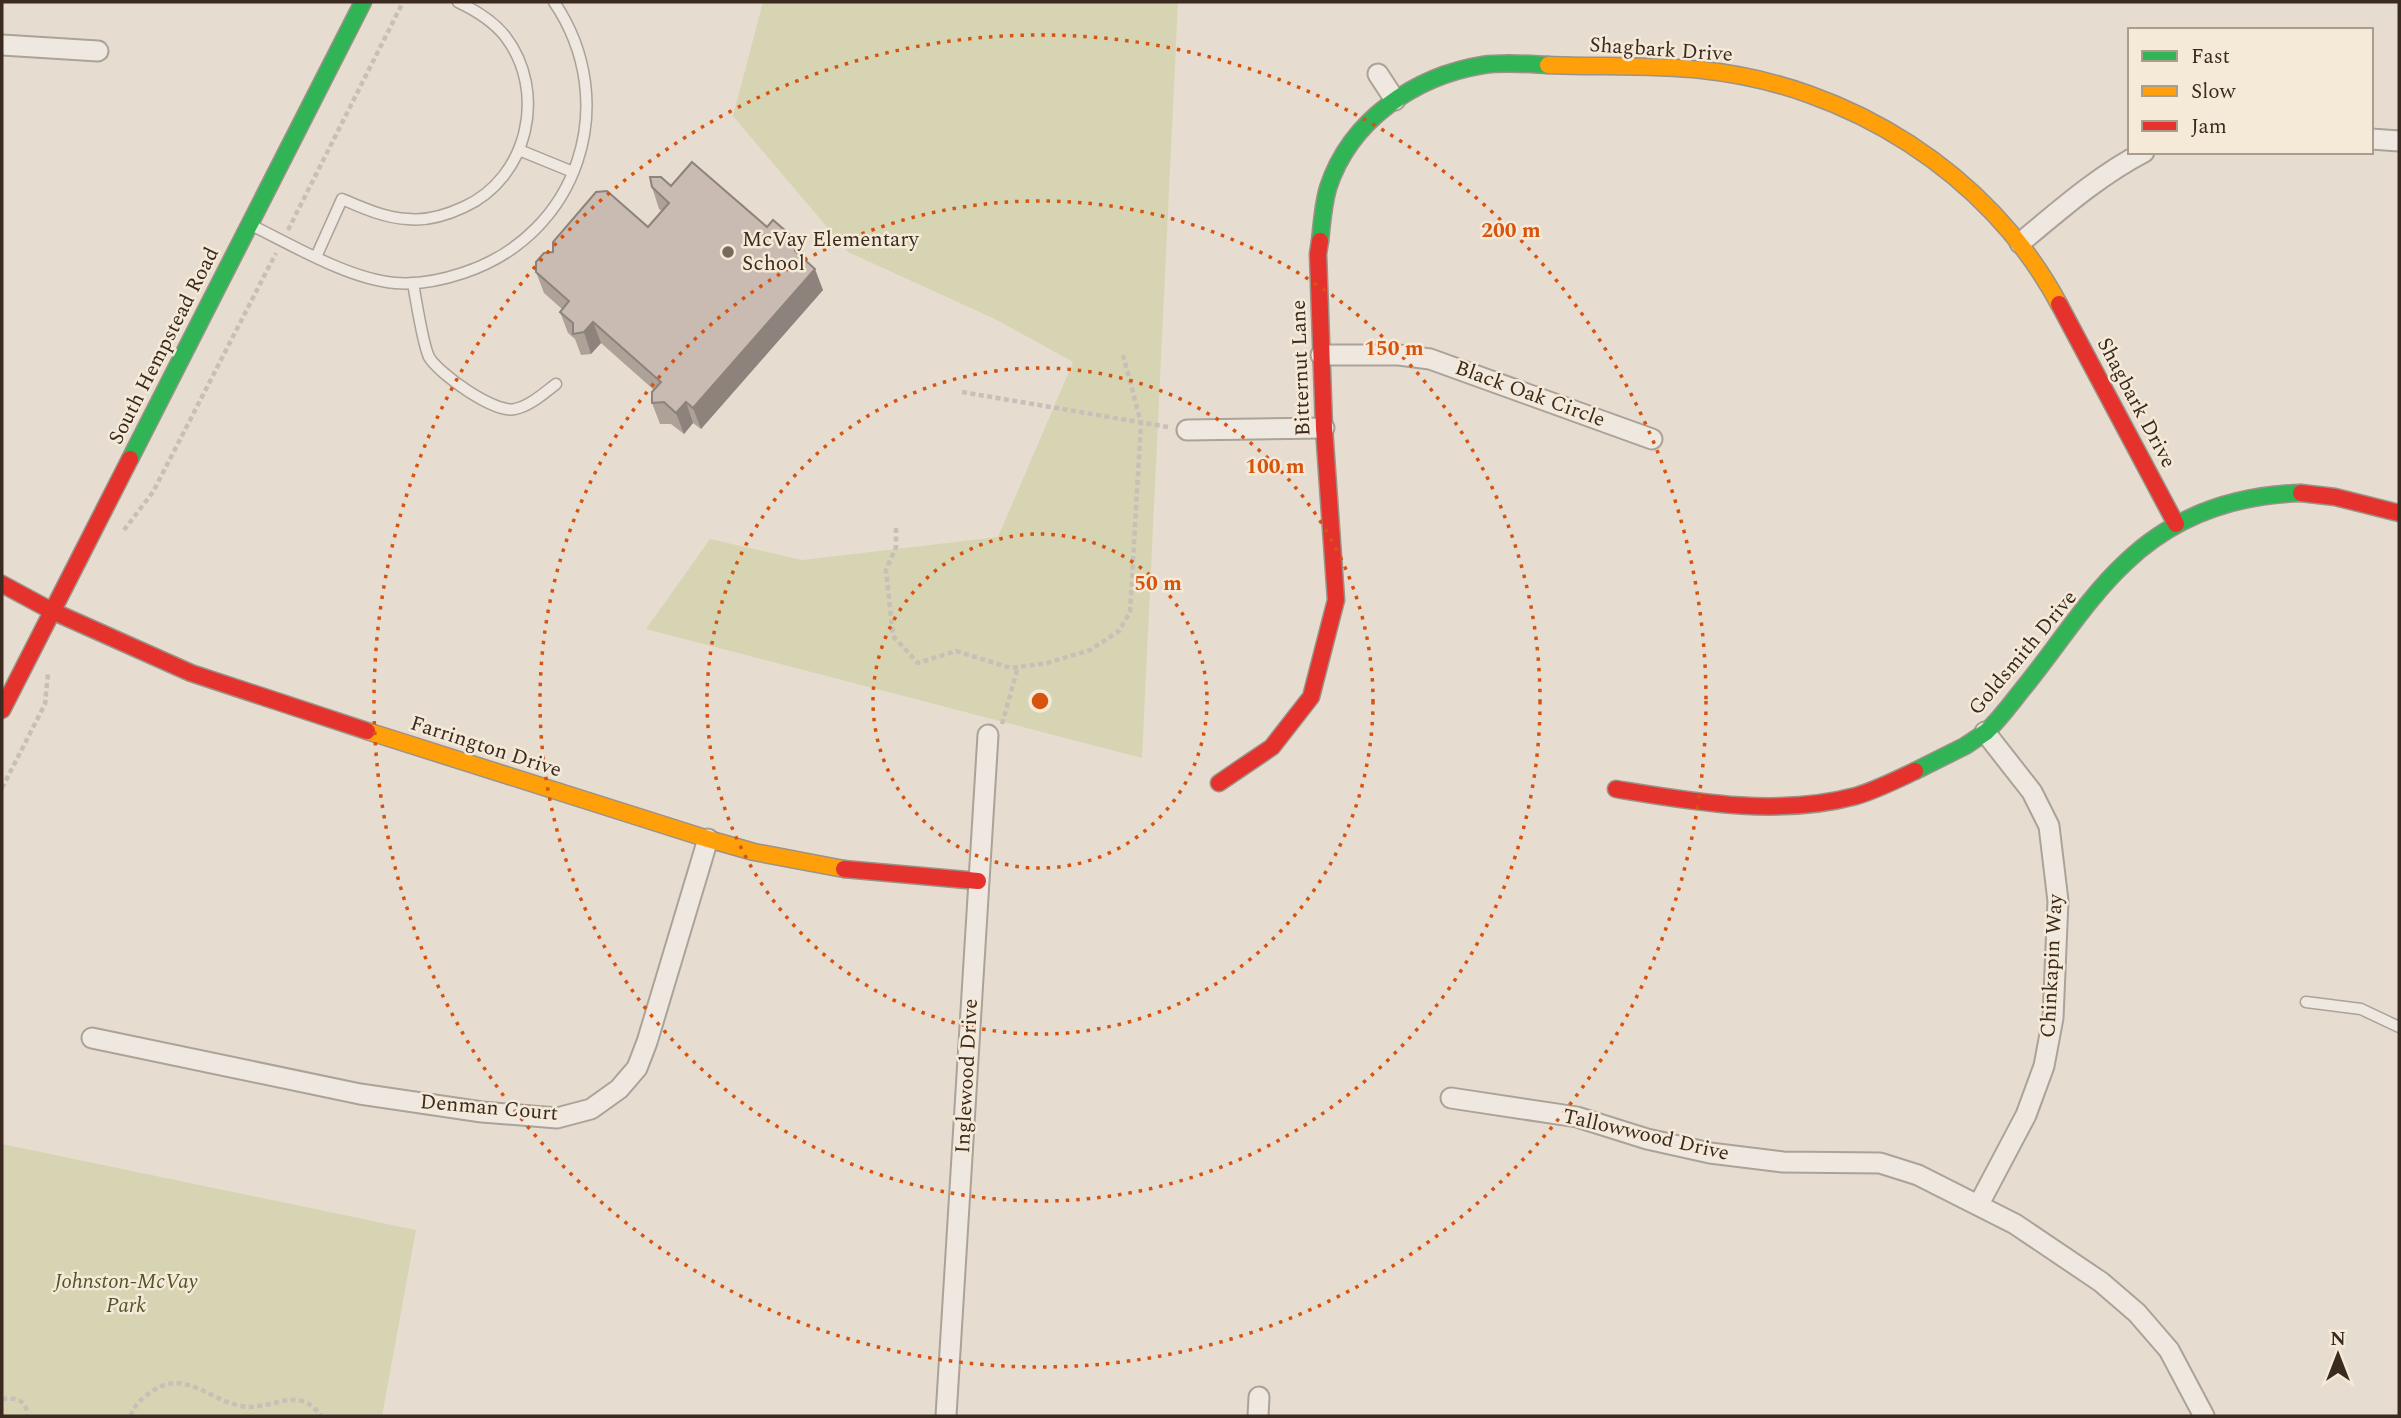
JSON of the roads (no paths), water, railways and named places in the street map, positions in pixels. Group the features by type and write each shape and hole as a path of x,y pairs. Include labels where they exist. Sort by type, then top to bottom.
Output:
{"street":[{"name":"South Hempstead Road","path":"2,710 363,2"},
{"path":"2,46 98,51"},
{"name":"Shagbark Drive","path":"1395,100 1413,88 1437,78 1486,65 1702,70 1765,82 1836,104 1875,122 1917,147 1954,176 1986,205 2020,243 2043,274 2176,524"},
{"path":"1378,74 1395,100"},
{"name":"Bitternut Lane","path":"1219,783 1272,747 1311,697 1336,600 1324,428 1318,254 1324,206 1338,165 1355,138 1376,114 1395,100"},
{"path":"2373,139 2399,141"},
{"path":"2020,243 2078,194 2115,167 2140,154"},
{"name":"Black Oak Circle","path":"1321,355 1399,355 1430,359 1653,439"},
{"path":"1187,430 1324,428"},
{"name":"Goldsmith Drive","path":"1616,789 1718,806 1783,807 1848,798 1886,786 1955,751 1985,732 2048,660 2122,565 2176,524 2210,508 2246,497 2279,492 2326,494 2369,503 2399,513"},
{"name":"Farrington Drive","path":"2,584 52,611 191,673 708,839 754,852 857,872 978,881"},
{"name":"Chinkapin Way","path":"1979,1205 2026,1115 2044,1066 2053,1018 2058,901 2049,826 2032,792 1985,732"},
{"name":"Inglewood Drive","path":"946,1416 988,735"},
{"name":"Denman Court","path":"92,1038 360,1094 482,1112 557,1118 591,1109 619,1089 637,1068 708,839"},
{"name":"Tallowwood Drive","path":"1451,1098 1577,1117 1647,1139 1710,1153 1783,1162 1880,1163 1918,1175 2015,1224 2090,1275 2137,1312 2169,1350 2204,1416"}],"lane":[{"path":"316,257 342,199 372,212 409,220 446,216 480,200 507,174 524,141 529,105 523,68 504,35 477,11 458,2"},
{"path":"249,225 367,278 396,283 453,277 482,267 509,253 551,213 573,172 585,133 585,74 578,47 566,19 554,2"},
{"path":"519,150 573,172"},
{"path":"413,283 429,357 454,381 486,402 512,410 531,402 556,384"},
{"path":"2306,1002 2361,1009 2399,1027"}],"place":[{"name":"McVay Elementary School","path":"728,252"}],"park label":[{"name":"Johnston-McVay Park","path":"126,1294"}]}
